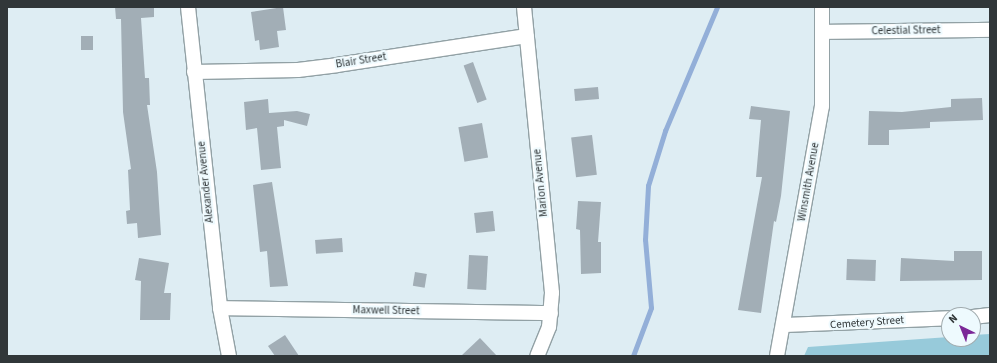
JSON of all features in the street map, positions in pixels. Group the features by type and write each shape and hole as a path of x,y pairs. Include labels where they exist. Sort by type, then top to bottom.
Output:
{"street":[{"name":"Alexander Avenue","path":"188,7 220,308 229,356"},
{"name":"Marion Avenue","path":"524,7 551,313 545,341 537,356"},
{"name":"Winsmith Avenue","path":"777,356 785,325 822,106 822,7"},
{"name":"Celestial Street","path":"823,32 990,30"},
{"name":"Blair Street","path":"194,72 322,67 527,36"},
{"name":"Maxwell Street","path":"220,308 551,313"},
{"name":"Cemetery Street","path":"785,325 807,327 941,319"}],"shaded area":[{"path":"990,334 990,356 804,356 808,347 941,338 941,347 981,347 981,335"}],"building":[{"path":"115,7 154,7 154,17 141,18 145,78 149,78 150,105 147,105 157,172 161,235 138,238 137,223 127,224 126,211 130,210 128,170 131,169 123,112 121,19 116,19"},
{"path":"283,7 286,30 277,31 279,47 260,50 259,40 255,41 251,12"},
{"path":"81,36 93,36 93,50 81,50"},
{"path":"473,62 487,100 477,103 464,65"},
{"path":"598,87 599,99 575,101 574,89"},
{"path":"982,98 983,120 930,122 930,128 889,130 889,145 868,145 869,111 902,112 951,107 951,99"},
{"path":"268,99 269,113 297,111 310,114 307,126 284,120 284,126 277,127 281,168 261,170 257,128 246,130 244,102"},
{"path":"751,106 790,111 781,196 776,222 774,221 761,313 738,310 762,177 756,177 761,120 749,119"},
{"path":"482,123 488,157 464,162 458,127"},
{"path":"592,135 597,175 576,177 571,138"},
{"path":"272,182 288,286 270,287 267,251 260,252 253,185"},
{"path":"578,201 601,202 598,242 601,242 601,273 581,274 580,230 576,229"},
{"path":"493,211 495,231 476,233 474,213"},
{"path":"342,238 343,252 316,254 315,240"},
{"path":"954,251 982,251 982,280 900,281 901,258 954,261"},
{"path":"469,255 488,256 486,290 467,289"},
{"path":"139,258 169,263 164,293 171,293 170,320 140,320 141,281 135,280"},
{"path":"847,259 876,260 875,281 846,280"},
{"path":"415,272 427,274 425,288 413,286"},
{"path":"285,335 299,356 275,356 268,346"},
{"path":"480,338 497,356 461,356"}],"waterway":[{"path":"633,356 651,308 645,240 648,186 665,131 717,7"}]}
